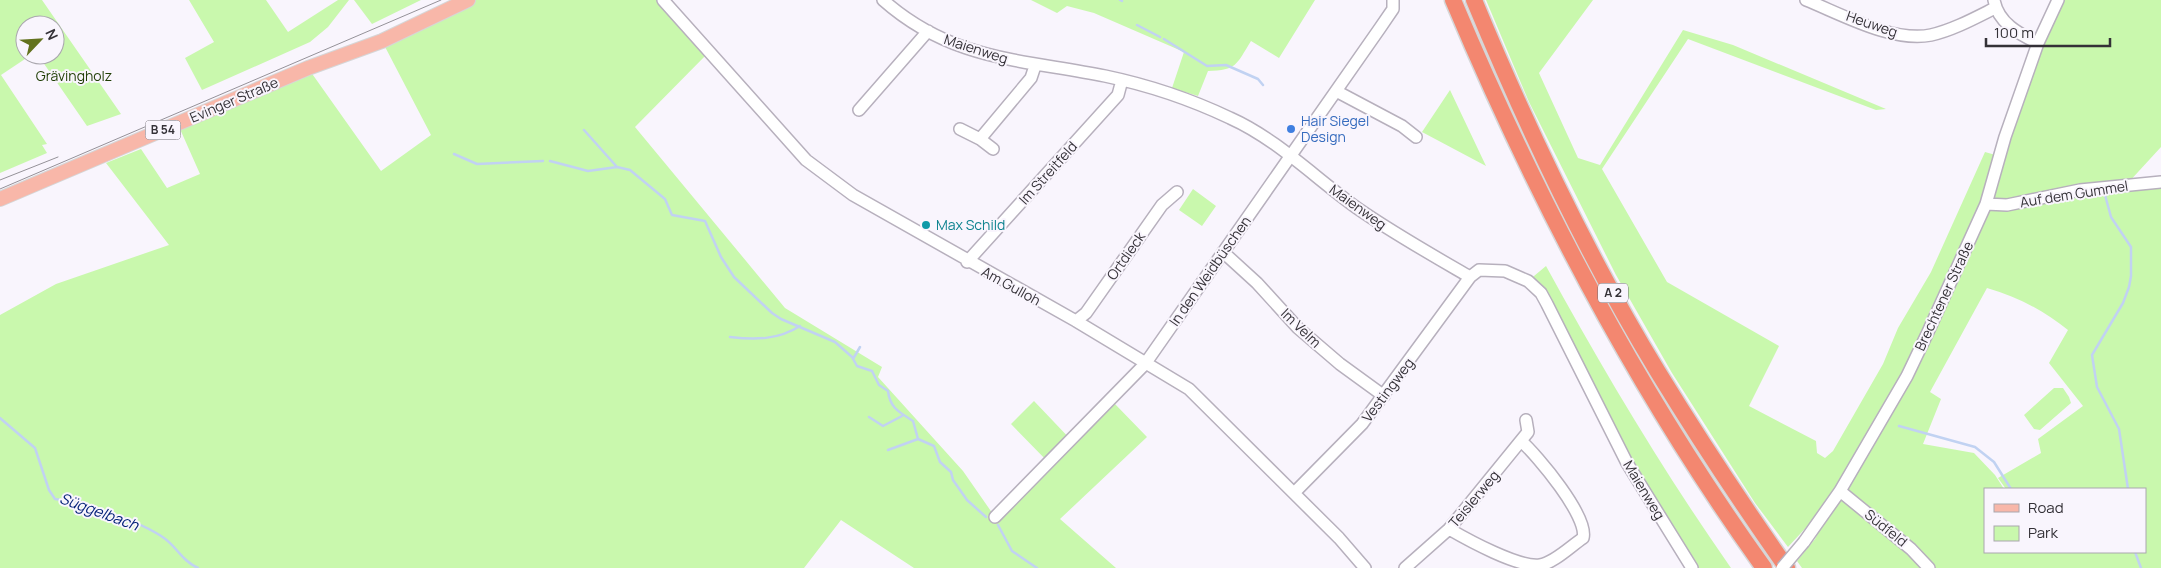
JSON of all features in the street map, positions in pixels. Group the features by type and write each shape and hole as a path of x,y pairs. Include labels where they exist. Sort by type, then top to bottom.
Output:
{"highway":[{"name":"A 2","path":"1453,0 1523,161 1602,313 1655,404 1764,568"},
{"name":"A 2","path":"1474,0 1541,153 1616,299 1658,372 1714,460 1787,568"}],"main road":[{"name":"Evinger Straße","path":"0,199 308,68 382,41 468,0"}],"street":[{"name":"Am Gulloh","path":"663,0 806,160 853,195 967,262 1076,321 1189,389 1294,493 1365,568"},
{"name":"Maienweg","path":"883,0 928,32 985,55 1035,66 1122,80 1179,97 1233,119 1291,156 1356,207 1470,277 1479,270 1504,271 1528,281 1540,293 1627,463 1692,568"},
{"name":"Heuweg","path":"1806,0 1834,5 1896,34 1920,36 1942,32 1995,4"},
{"name":"Brechtener Straße","path":"1782,568 1804,542 1840,490 1906,376 1986,204 2005,137 2038,43 2058,0"},
{"name":"In den Weidbüschen","path":"995,517 1145,364 1393,9 1394,1"},
{"path":"1995,4 2006,23 2019,34 2038,43"},
{"path":"859,110 928,32"},
{"path":"980,139 1031,78 1035,66"},
{"name":"Im Streitfeld","path":"967,262 1118,95 1122,80"},
{"path":"1336,91 1402,126 1416,137"},
{"path":"960,129 980,139 993,149"},
{"name":"Auf dem Gummel","path":"1986,204 2007,205 2080,190 2161,182"},
{"name":"Ortdieck","path":"1076,321 1086,313 1162,205 1177,192"},
{"name":"Im Velm","path":"1223,252 1257,283 1298,328 1340,364 1384,396"},
{"name":"Vestingweg","path":"1294,493 1362,424 1470,277"},
{"name":"Teislerweg","path":"1405,568 1449,529 1521,441 1528,432 1526,420"},
{"path":"1449,529 1471,542 1528,565 1541,565 1583,538 1583,524 1549,470 1521,441"},
{"name":"Südfeld","path":"1840,490 1911,549 1929,568"}],"green space":[{"path":"0,0 42,0 52,15 15,15 16,65 1,75 47,144 42,145 47,153 0,173"},
{"path":"189,0 266,0 288,32 338,0 349,0 328,27 310,42 202,90 185,58 214,42"},
{"path":"354,0 421,0 372,24"},
{"path":"468,0 663,0 709,52 635,127 785,308 882,367 878,377 963,471 995,517 1051,465 1011,424 1034,401 1074,443 1114,403 1147,437 1060,519 1116,568 914,568 841,520 804,568 0,568 0,315 56,284 169,245 106,163 141,149 167,188 200,174 180,129 308,68 381,171 431,135 382,41"},
{"path":"1031,0 1315,0 1279,58 1251,41 1235,65 1225,69 1208,71 1198,96 1172,88 1184,52 1094,13 1067,6 1057,13"},
{"path":"1486,0 1593,0 1539,73 1578,158 1600,165 1683,30 1733,45 1886,109 1876,110 1688,39 1602,169 1667,282 1779,346 1749,406 1816,441 1817,453 1825,458 1833,451 1883,364 1898,328 1931,272 1985,152 1999,156 2058,0 2161,0 2161,147 2127,184 2161,182 2161,568 1802,568 1797,561 1815,539 1839,492 1788,547 1755,503 1672,373 1616,275 1529,102","holes":["1987,288 2020,300 2049,316 2068,330 2049,363 2083,406 2038,439 2041,453 1998,478 2005,488 2146,488 2146,553 1984,553 1984,488 2003,488 1995,475 1974,453 1923,444 1941,399 1930,392"]},
{"name":"Grävingholz","path":"65,33 121,114 87,126 45,65 65,65"},
{"path":"1450,90 1486,166 1422,132"},
{"path":"1193,189 1216,206 1202,226 1179,210"},
{"path":"1546,266 1634,420 1681,495 1731,568 1692,568 1528,281"},
{"path":"2054,388 2063,388 2071,403 2040,430 2034,429 2024,415"}],"waterway":[{"path":"1137,25 1160,37"},
{"path":"1164,39 1207,66 1226,65 1258,79 1263,85"},
{"path":"584,130 617,167"},
{"path":"454,154 477,164 543,161"},
{"path":"550,161 588,171 617,167 630,170 665,199 672,215 705,221 721,257 734,277 772,313 781,319 835,342 852,357 857,366 872,371 879,385 888,391 893,406 913,421 918,439 934,446 940,462 951,472 953,480 967,500 986,517"},
{"path":"2105,195 2111,217 2131,247 2131,276 2123,303 2092,355 2097,387 2119,429 2128,488"},
{"path":"730,337 766,338 792,331 800,326"},
{"path":"853,359 860,347"},
{"path":"869,417 883,426 902,416"},
{"name":"Süggelbach","path":"0,418 35,448 49,490 55,499 96,509 141,525 164,538 187,561 198,568"},
{"path":"1899,426 1975,447 1994,462 2010,488"},
{"path":"888,450 918,439"},
{"path":"998,525 1012,551 1037,568"},
{"path":"2135,553 2141,568"}],"tram line":[{"path":"0,189 441,0"},
{"path":"0,180 58,157"}],"place":[{"name":"Hair Siegel Design","path":"1291,129"},
{"name":"Max Schild","path":"926,225"}]}
